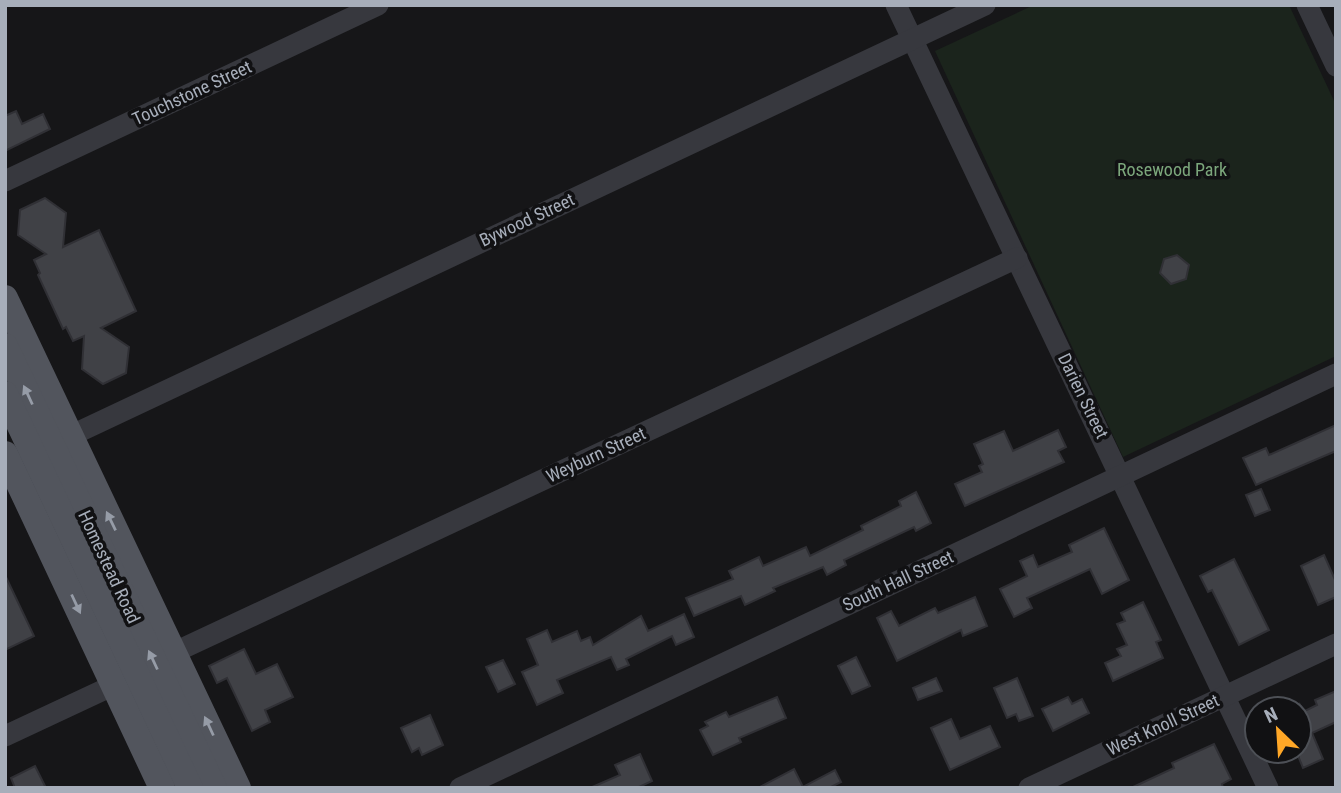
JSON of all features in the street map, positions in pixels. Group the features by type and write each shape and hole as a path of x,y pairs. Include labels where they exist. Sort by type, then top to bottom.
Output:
{"main road":[{"path":"5,298 29,452 114,684 162,788"},
{"name":"Homestead Road","path":"5,346 29,452 214,788"},
{"name":"Homestead Road","path":"5,394 29,452 190,788"},
{"path":"29,452 175,652 238,788"}],"street":[{"name":"Touchstone Street","path":"5,181 379,5"},
{"name":"Darien Street","path":"896,5 1122,475 1268,788"},
{"name":"Bywood Street","path":"29,452 985,5"},
{"path":"1307,5 1336,66"},
{"name":"Weyburn Street","path":"175,652 1017,258"},
{"name":"South Hall Street","path":"460,788 1336,374"},
{"name":"West Knoll Street","path":"1029,788 1336,644"},
{"path":"5,736 114,684"}],"green space":[{"name":"Rosewood Park","path":"1034,5 1289,5 1336,105 1336,356 1123,457 935,51"}],"building":[{"path":"16,111 22,124 43,114 50,129 5,151 5,116"},
{"path":"45,198 66,213 63,247 99,230 136,311 101,328 129,347 126,373 103,384 82,369 84,336 73,341 66,327 63,329 38,275 40,273 34,260 46,254 18,235 20,210"},
{"path":"1177,255 1189,265 1186,279 1171,284 1160,273 1164,259"},
{"path":"1336,425 1336,451 1256,485 1243,458 1266,448 1269,455"},
{"path":"1058,430 1066,447 1058,451 1064,462 965,506 955,484 982,472 979,466 983,464 974,444 1004,431 1013,451"},
{"path":"1261,489 1270,510 1255,516 1246,495"},
{"path":"916,492 931,523 916,531 914,527 844,560 846,565 827,575 823,567 773,588 775,591 745,605 741,596 694,616 686,598 733,579 729,571 759,557 763,566 806,547 810,556 863,530 861,526 901,506 899,501"},
{"path":"1104,528 1129,580 1102,594 1090,569 1027,598 1032,608 1014,617 1000,589 1027,576 1020,561 1033,555 1038,567 1072,552 1069,545"},
{"path":"1324,555 1336,582 1336,597 1318,605 1301,566"},
{"path":"1234,559 1269,630 1239,645 1212,590 1208,592 1200,576"},
{"path":"5,575 34,636 5,650"},
{"path":"975,597 987,626 963,636 961,630 897,661 877,618 891,611 899,626 935,608 938,613"},
{"path":"1143,602 1161,640 1156,642 1163,658 1113,681 1105,663 1121,656 1117,649 1127,645 1117,624 1125,621 1121,613"},
{"path":"684,614 694,637 676,645 672,636 626,659 629,665 617,670 611,657 557,680 563,693 537,705 522,672 538,665 527,639 547,630 552,642 577,631 581,641 590,637 593,645 641,616 648,631"},
{"path":"244,649 256,674 277,664 293,697 265,710 270,722 252,731 227,678 217,683 209,666"},
{"path":"856,657 870,686 852,694 838,666"},
{"path":"503,660 515,684 498,692 486,667"},
{"path":"936,678 942,691 918,700 913,688"},
{"path":"1017,678 1033,716 1019,721 1016,714 1007,718 994,688"},
{"path":"1336,691 1336,722 1313,733 1313,707 1317,705 1315,700"},
{"path":"777,697 786,718 739,738 741,742 713,755 700,730 708,726 705,722 726,712 729,717"},
{"path":"1068,697 1072,704 1082,699 1089,713 1053,731 1042,709"},
{"path":"430,715 443,745 422,755 419,748 412,752 401,728"},
{"path":"951,719 960,739 990,726 1000,747 950,770 931,728"},
{"path":"1313,735 1323,759 1313,764"},
{"path":"1214,744 1231,779 1222,784 1223,788 1131,788 1174,768 1172,763"},
{"path":"640,754 652,781 637,788 590,788 620,775 615,765"},
{"path":"35,766 46,788 15,788 11,778"},
{"path":"794,769 803,787 835,770 841,782 829,788 758,788"}]}
